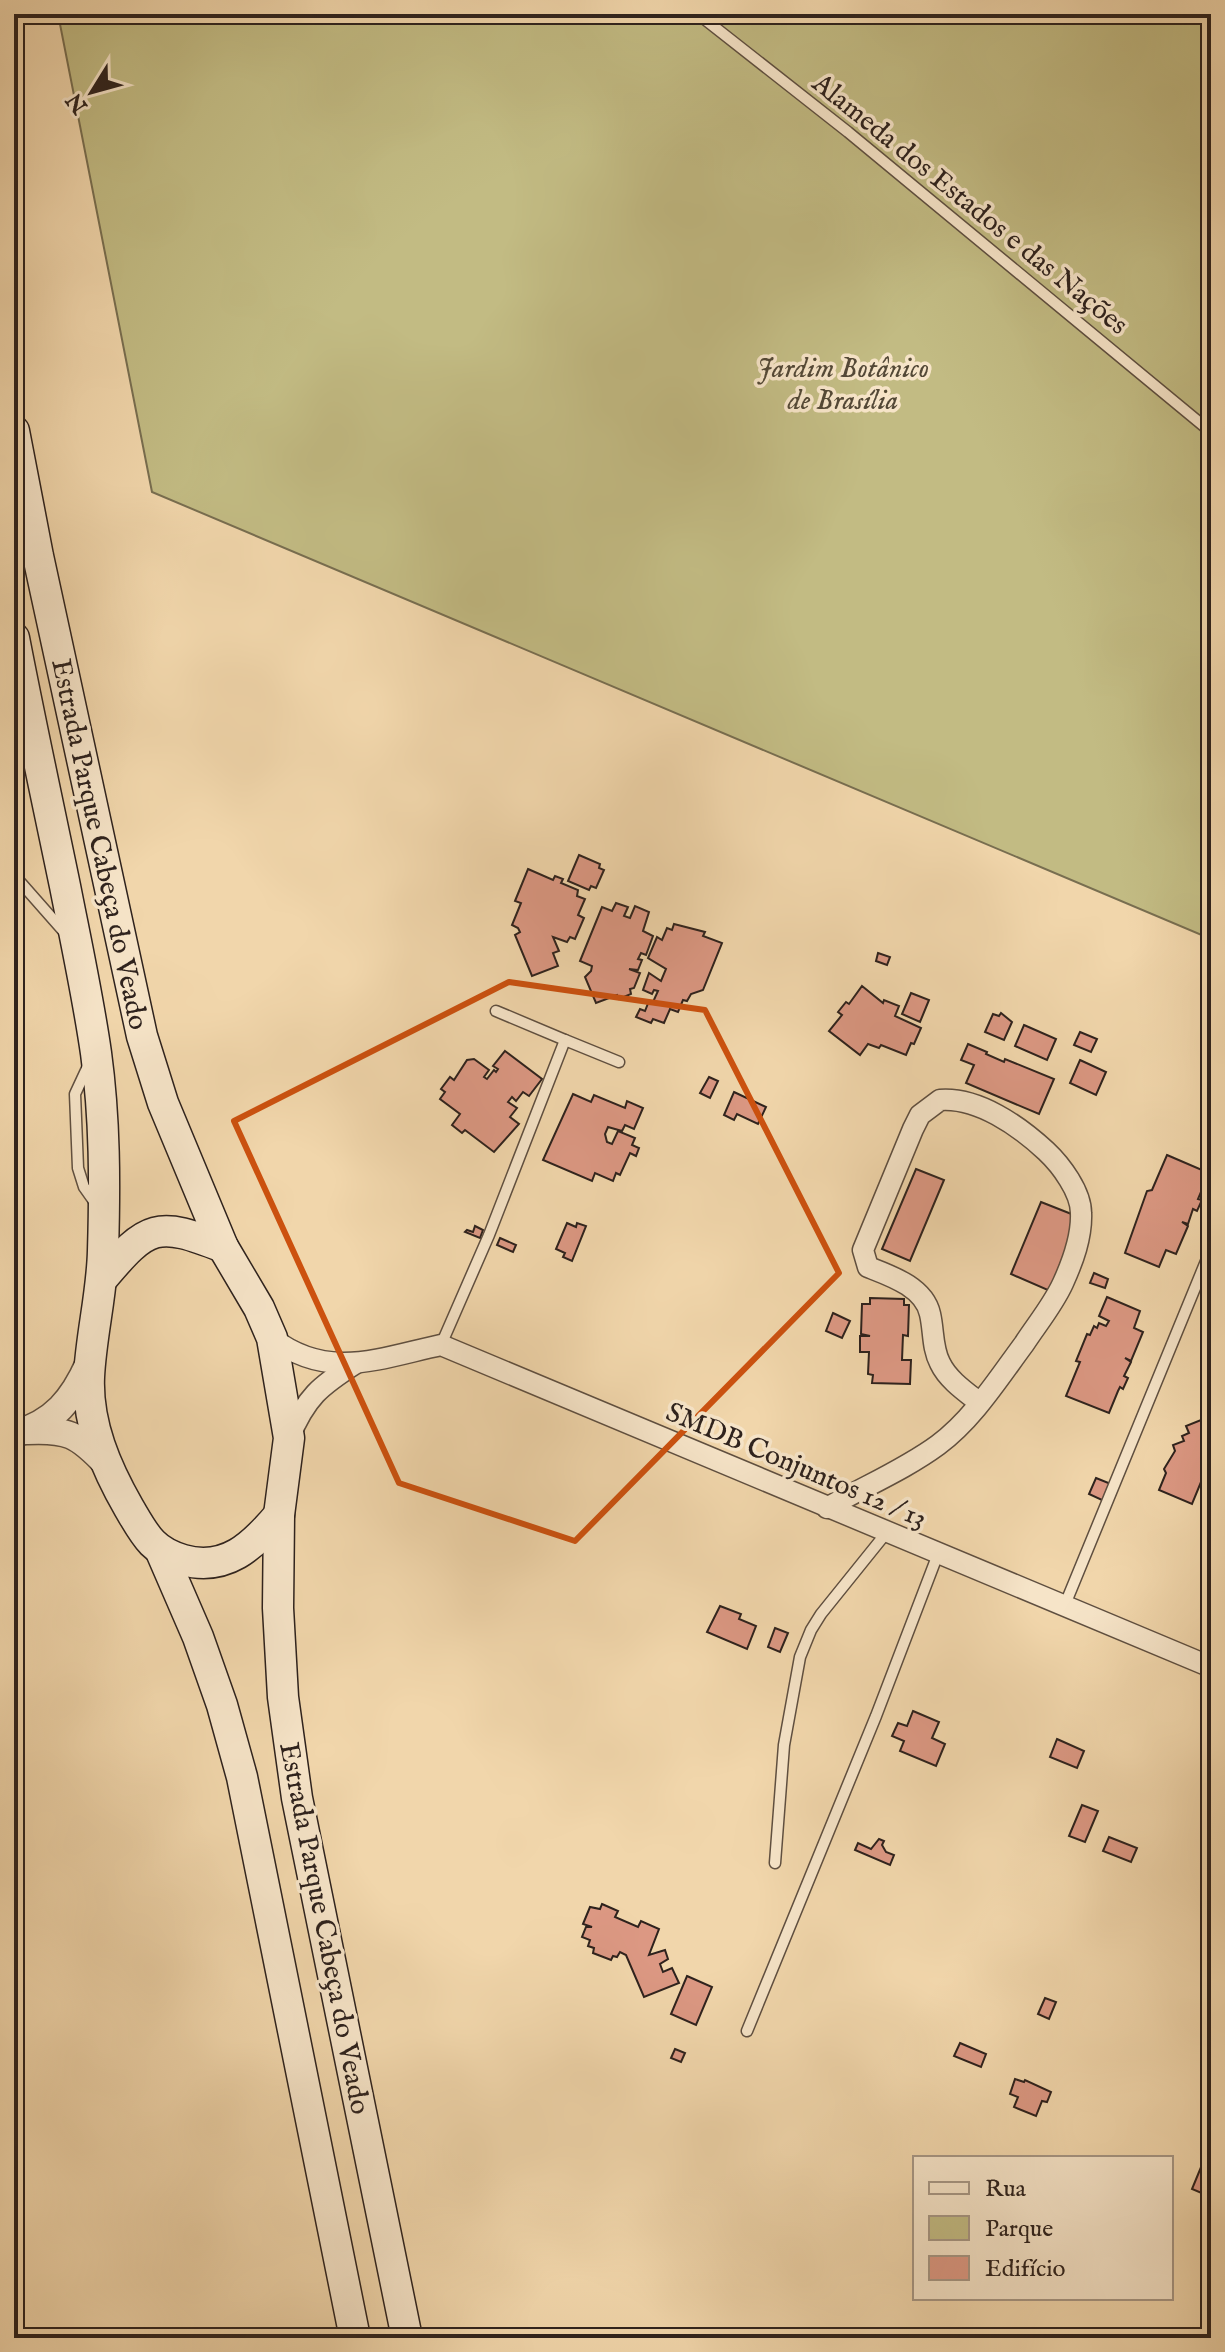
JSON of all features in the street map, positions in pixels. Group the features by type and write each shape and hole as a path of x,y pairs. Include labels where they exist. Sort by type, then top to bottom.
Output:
{"main road":[{"name":"Estrada Parque Cabeça do Veado","path":"14,431 142,1036 163,1103 223,1247"},
{"name":"Estrada Parque Cabeça do Veado","path":"14,638 96,1052 105,1148 102,1279"},
{"path":"173,1230 223,1247 254,1299 272,1338 289,1438 279,1515 240,1554 218,1563 195,1563 162,1554 140,1528 106,1464 90,1403 91,1358 102,1279 139,1239 156,1231 173,1230"},
{"name":"Estrada Parque Cabeça do Veado","path":"279,1515 278,1608 283,1697 297,1798 407,2338"},
{"name":"Estrada Parque Cabeça do Veado","path":"162,1554 198,1637 222,1705 242,1777 355,2338"}],"street":[{"path":"827,1508 936,1446 962,1425 980,1403 1044,1316 1062,1285 1078,1246 1082,1211 1072,1186 1056,1160 1031,1138 968,1102 940,1100 920,1115 863,1250 868,1267 895,1278 920,1295 930,1313 932,1336 940,1364 957,1385 980,1403"},
{"path":"272,1338 304,1359 329,1364 356,1363 441,1345"},
{"name":"SMDB Conjuntos 12 / 13","path":"441,1345 1211,1667"},
{"path":"19,1433 48,1419 65,1405 76,1391 91,1358"},
{"path":"289,1438 298,1416 314,1393 356,1363"},
{"path":"19,1433 64,1432 89,1446 106,1464"}],"lane":[{"name":"Alameda dos Estados e das Nações","path":"698,14 848,132 1211,432"},
{"path":"14,875 77,946"},
{"path":"496,1011 619,1062"},
{"path":"441,1345 489,1235 565,1040"},
{"path":"1064,1607 1211,1249"},
{"path":"775,1863 784,1745 800,1657 821,1614 887,1532"},
{"path":"747,2031 876,1716 938,1554"}],"highlighted area":[{"path":"509,982 705,1010 839,1273 575,1541 399,1483 234,1121"}],"green space":[{"name":"Jardim Botânico de Brasília","path":"58,14 1211,14 1211,939 152,492"}],"building":[{"path":"579,855 600,864 599,868 604,870 596,888 591,886 589,890 568,881"},
{"path":"528,869 553,880 555,876 563,879 561,883 578,890 577,896 585,899 578,915 584,918 575,939 570,937 567,942 553,937 559,951 553,953 558,966 532,976 515,935 520,932 512,925 521,903 515,901"},
{"path":"616,903 628,907 624,916 630,918 635,906 649,912 643,931 653,936 646,955 641,953 638,959 642,960 638,970 629,969 640,973 634,988 630,989 631,994 619,999 617,995 596,1003 585,977 592,966 580,961 602,907 612,911"},
{"path":"674,924 705,932 703,936 722,943 703,990 691,994 687,1001 683,1000 678,1012 670,1009 664,1023 653,1019 651,1023 636,1017 640,1009 645,1011 649,1001 653,1002 658,991 654,990 652,994 643,990 649,973 661,981 666,969 648,958 657,937 662,940 667,928 672,930"},
{"path":"878,953 890,957 887,965 876,961"},
{"path":"862,986 883,1003 884,1000 899,1006 895,1016 921,1028 906,1055 881,1045 879,1048 868,1044 860,1055 829,1031 842,1015 838,1012 846,1002 849,1004"},
{"path":"911,993 929,1000 920,1022 902,1014"},
{"path":"1001,1013 1012,1022 1004,1040 985,1032 993,1014 999,1016"},
{"path":"1024,1025 1056,1039 1047,1060 1015,1046"},
{"path":"1080,1032 1097,1039 1091,1052 1074,1045"},
{"path":"968,1044 1004,1062 1005,1059 1054,1079 1039,1114 966,1083 974,1065 961,1060"},
{"path":"505,1051 542,1079 529,1096 523,1092 516,1101 512,1097 508,1102 517,1108 510,1117 519,1124 494,1152 465,1130 462,1133 452,1125 460,1114 440,1099 445,1092 441,1089 450,1077 454,1080 467,1060 474,1059 489,1070 484,1077 487,1079 498,1069 493,1066"},
{"path":"1080,1060 1106,1072 1096,1095 1070,1083"},
{"path":"709,1077 718,1081 710,1098 700,1093"},
{"path":"734,1092 766,1107 758,1124 737,1114 734,1120 724,1115"},
{"path":"573,1094 591,1102 594,1095 625,1108 627,1101 643,1108 634,1129 625,1125 622,1131 608,1127 605,1134 607,1142 612,1144 618,1131 635,1138 632,1145 639,1148 636,1156 630,1153 620,1175 616,1173 613,1181 595,1173 592,1181 543,1160"},
{"path":"1167,1155 1209,1173 1198,1199 1202,1200 1197,1211 1193,1209 1188,1224 1182,1222 1188,1226 1176,1254 1166,1250 1159,1267 1125,1253 1147,1191 1152,1190"},
{"path":"916,1169 944,1180 910,1261 882,1249"},
{"path":"1041,1202 1074,1215 1075,1225 1050,1291 1011,1274"},
{"path":"567,1223 576,1227 577,1223 586,1226 572,1261 556,1249"},
{"path":"475,1226 483,1230 480,1238 465,1232 473,1232"},
{"path":"500,1238 516,1245 513,1252 497,1245"},
{"path":"1094,1273 1108,1279 1105,1288 1090,1283"},
{"path":"1107,1297 1140,1311 1134,1328 1143,1332 1131,1361 1125,1358 1131,1362 1124,1376 1128,1378 1123,1389 1120,1387 1109,1413 1066,1396 1087,1334 1090,1335 1099,1323 1106,1326 1109,1321 1099,1316"},
{"path":"870,1298 904,1299 904,1305 909,1305 908,1336 903,1335 902,1360 911,1360 910,1384 872,1383 873,1375 868,1374 869,1352 860,1352 860,1336 870,1336 861,1334 862,1304 870,1304"},
{"path":"833,1313 850,1321 842,1338 826,1331"},
{"path":"1211,1416 1211,1476 1205,1483 1201,1482 1192,1504 1159,1490 1166,1473 1164,1469 1175,1451 1173,1445 1184,1441 1182,1436 1189,1433 1186,1426"},
{"path":"1096,1478 1111,1484 1104,1501 1089,1494"},
{"path":"720,1606 741,1614 739,1619 756,1626 747,1649 707,1632"},
{"path":"775,1628 788,1633 780,1652 768,1647"},
{"path":"913,1711 939,1722 932,1738 945,1744 936,1766 900,1751 904,1741 892,1736 898,1723 907,1726"},
{"path":"1057,1739 1084,1751 1077,1768 1050,1757"},
{"path":"1082,1805 1098,1811 1085,1842 1069,1836"},
{"path":"1109,1837 1137,1848 1131,1862 1103,1851"},
{"path":"879,1839 884,1841 882,1845 886,1852 894,1855 890,1865 855,1850 858,1843 871,1849"},
{"path":"602,1904 618,1911 615,1917 638,1927 641,1921 659,1929 649,1955 665,1950 668,1959 660,1964 663,1972 672,1968 679,1983 644,1997 626,1955 620,1952 611,1960 593,1953 594,1948 588,1946 590,1940 582,1937 586,1927 592,1927 583,1924 590,1907 600,1909"},
{"path":"687,1976 712,1987 696,2025 671,2014"},
{"path":"1045,1998 1056,2002 1049,2019 1038,2014"},
{"path":"960,2043 986,2054 981,2067 954,2056"},
{"path":"675,2049 685,2053 681,2062 671,2058"},
{"path":"1015,2079 1025,2080 1051,2092 1047,2102 1042,2101 1036,2116 1014,2107 1018,2097 1010,2094"},
{"path":"1211,2143 1211,2197 1192,2189"}]}
